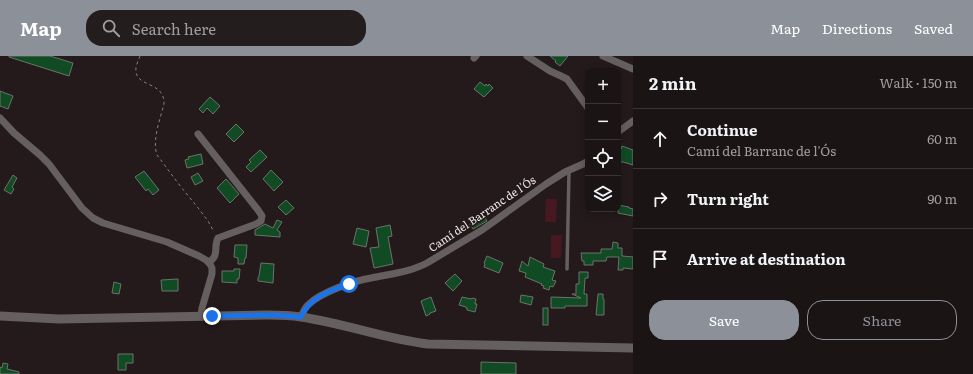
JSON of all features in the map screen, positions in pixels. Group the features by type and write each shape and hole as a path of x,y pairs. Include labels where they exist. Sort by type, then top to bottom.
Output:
{"street":[{"path":"527,56 550,71 567,79 585,104"},
{"path":"603,56 633,69"},
{"path":"0,118 14,133 49,164 82,208 93,218 103,223 151,237 175,246 209,262 212,266 212,271 201,317"},
{"path":"621,130 633,121"},
{"path":"198,134 262,216 261,221 256,224 217,240 215,255 209,262"},
{"name":"Camí del Barranc de l'Ós","path":"301,317 305,307 312,301 332,290 363,280 406,271 427,264 482,230 536,191 569,170 585,163"},
{"path":"0,316 59,319 271,315 301,317 329,322 404,340 433,344 633,348"}],"lane":[{"path":"567,269 569,170"}],"path":[{"path":"140,56 136,68 137,74 143,81 159,90 164,99 156,143 157,155 204,215 217,240"}],"shaded area":[{"path":"546,199 557,199 556,222 545,222"},
{"path":"551,235 562,235 561,258 551,258"}],"building":[{"path":"9,56 50,56 73,63 69,76"},
{"path":"550,56 568,56 560,66"},
{"path":"480,82 485,86 486,84 488,86 489,84 493,88 484,97 474,89"},
{"path":"0,91 13,96 8,109 0,106"},
{"path":"210,97 220,106 213,114 207,108 203,113 199,109"},
{"path":"236,124 244,132 234,142 226,134"},
{"path":"622,146 633,150 633,165 621,162"},
{"path":"260,150 267,157 251,172 246,167 251,162 249,160"},
{"path":"201,154 203,164 187,168 185,160 189,159 188,157"},
{"path":"271,170 283,182 274,191 263,179"},
{"path":"144,171 159,190 153,195 148,189 146,191 135,177"},
{"path":"198,173 203,181 195,185 191,177"},
{"path":"13,175 17,178 12,187 14,189 11,194 4,190"},
{"path":"226,179 239,194 230,203 217,188"},
{"path":"286,200 294,208 286,215 278,207"},
{"path":"621,206 633,209 633,216 618,213 621,212"},
{"path":"484,216 487,221 473,229 470,224"},
{"path":"277,220 282,222 277,230 280,232 280,237 255,235 255,230 265,224 273,228"},
{"path":"390,225 392,236 388,237 393,264 374,268 370,248 379,247 376,228"},
{"path":"357,228 369,231 366,247 353,244"},
{"path":"613,242 618,243 618,248 622,248 622,256 633,257 633,269 623,268 623,270 618,270 619,257 607,257 606,261 593,261 593,265 584,265 581,253 601,253 601,249 612,249"},
{"path":"235,245 247,245 244,264 238,264 238,258 234,257"},
{"path":"487,256 503,263 499,273 484,267"},
{"path":"530,257 544,264 543,267 555,271 552,280 556,281 553,287 550,286 549,290 543,288 544,286 541,285 542,284 525,277 526,273 519,271 522,261 528,266"},
{"path":"261,263 274,264 273,283 258,281"},
{"path":"234,269 240,269 237,283 222,282 222,271 234,271"},
{"path":"579,272 588,272 588,278 585,278 584,294 587,294 587,306 565,306 565,308 551,308 551,297 581,298 572,294 576,294 576,284 579,284"},
{"path":"455,274 462,281 453,291 445,283"},
{"path":"178,279 178,291 162,291 161,280"},
{"path":"114,282 121,284 119,294 112,293"},
{"path":"598,294 603,294 604,315 596,315"},
{"path":"521,295 533,297 531,305 520,302"},
{"path":"431,297 436,311 426,316 421,301"},
{"path":"462,297 476,299 475,304 477,304 475,312 467,310 466,307 459,305"},
{"path":"543,308 548,308 548,325 543,325"},
{"path":"118,354 133,354 133,363 126,363 126,370 118,370"},
{"path":"481,362 516,363 516,374 481,374"},
{"path":"3,363 8,364 7,369 19,372 19,374 0,374 0,367 2,368"}],"route":[{"path":"212,316 275,315 301,317 305,307 315,299 332,290 349,284"}]}
